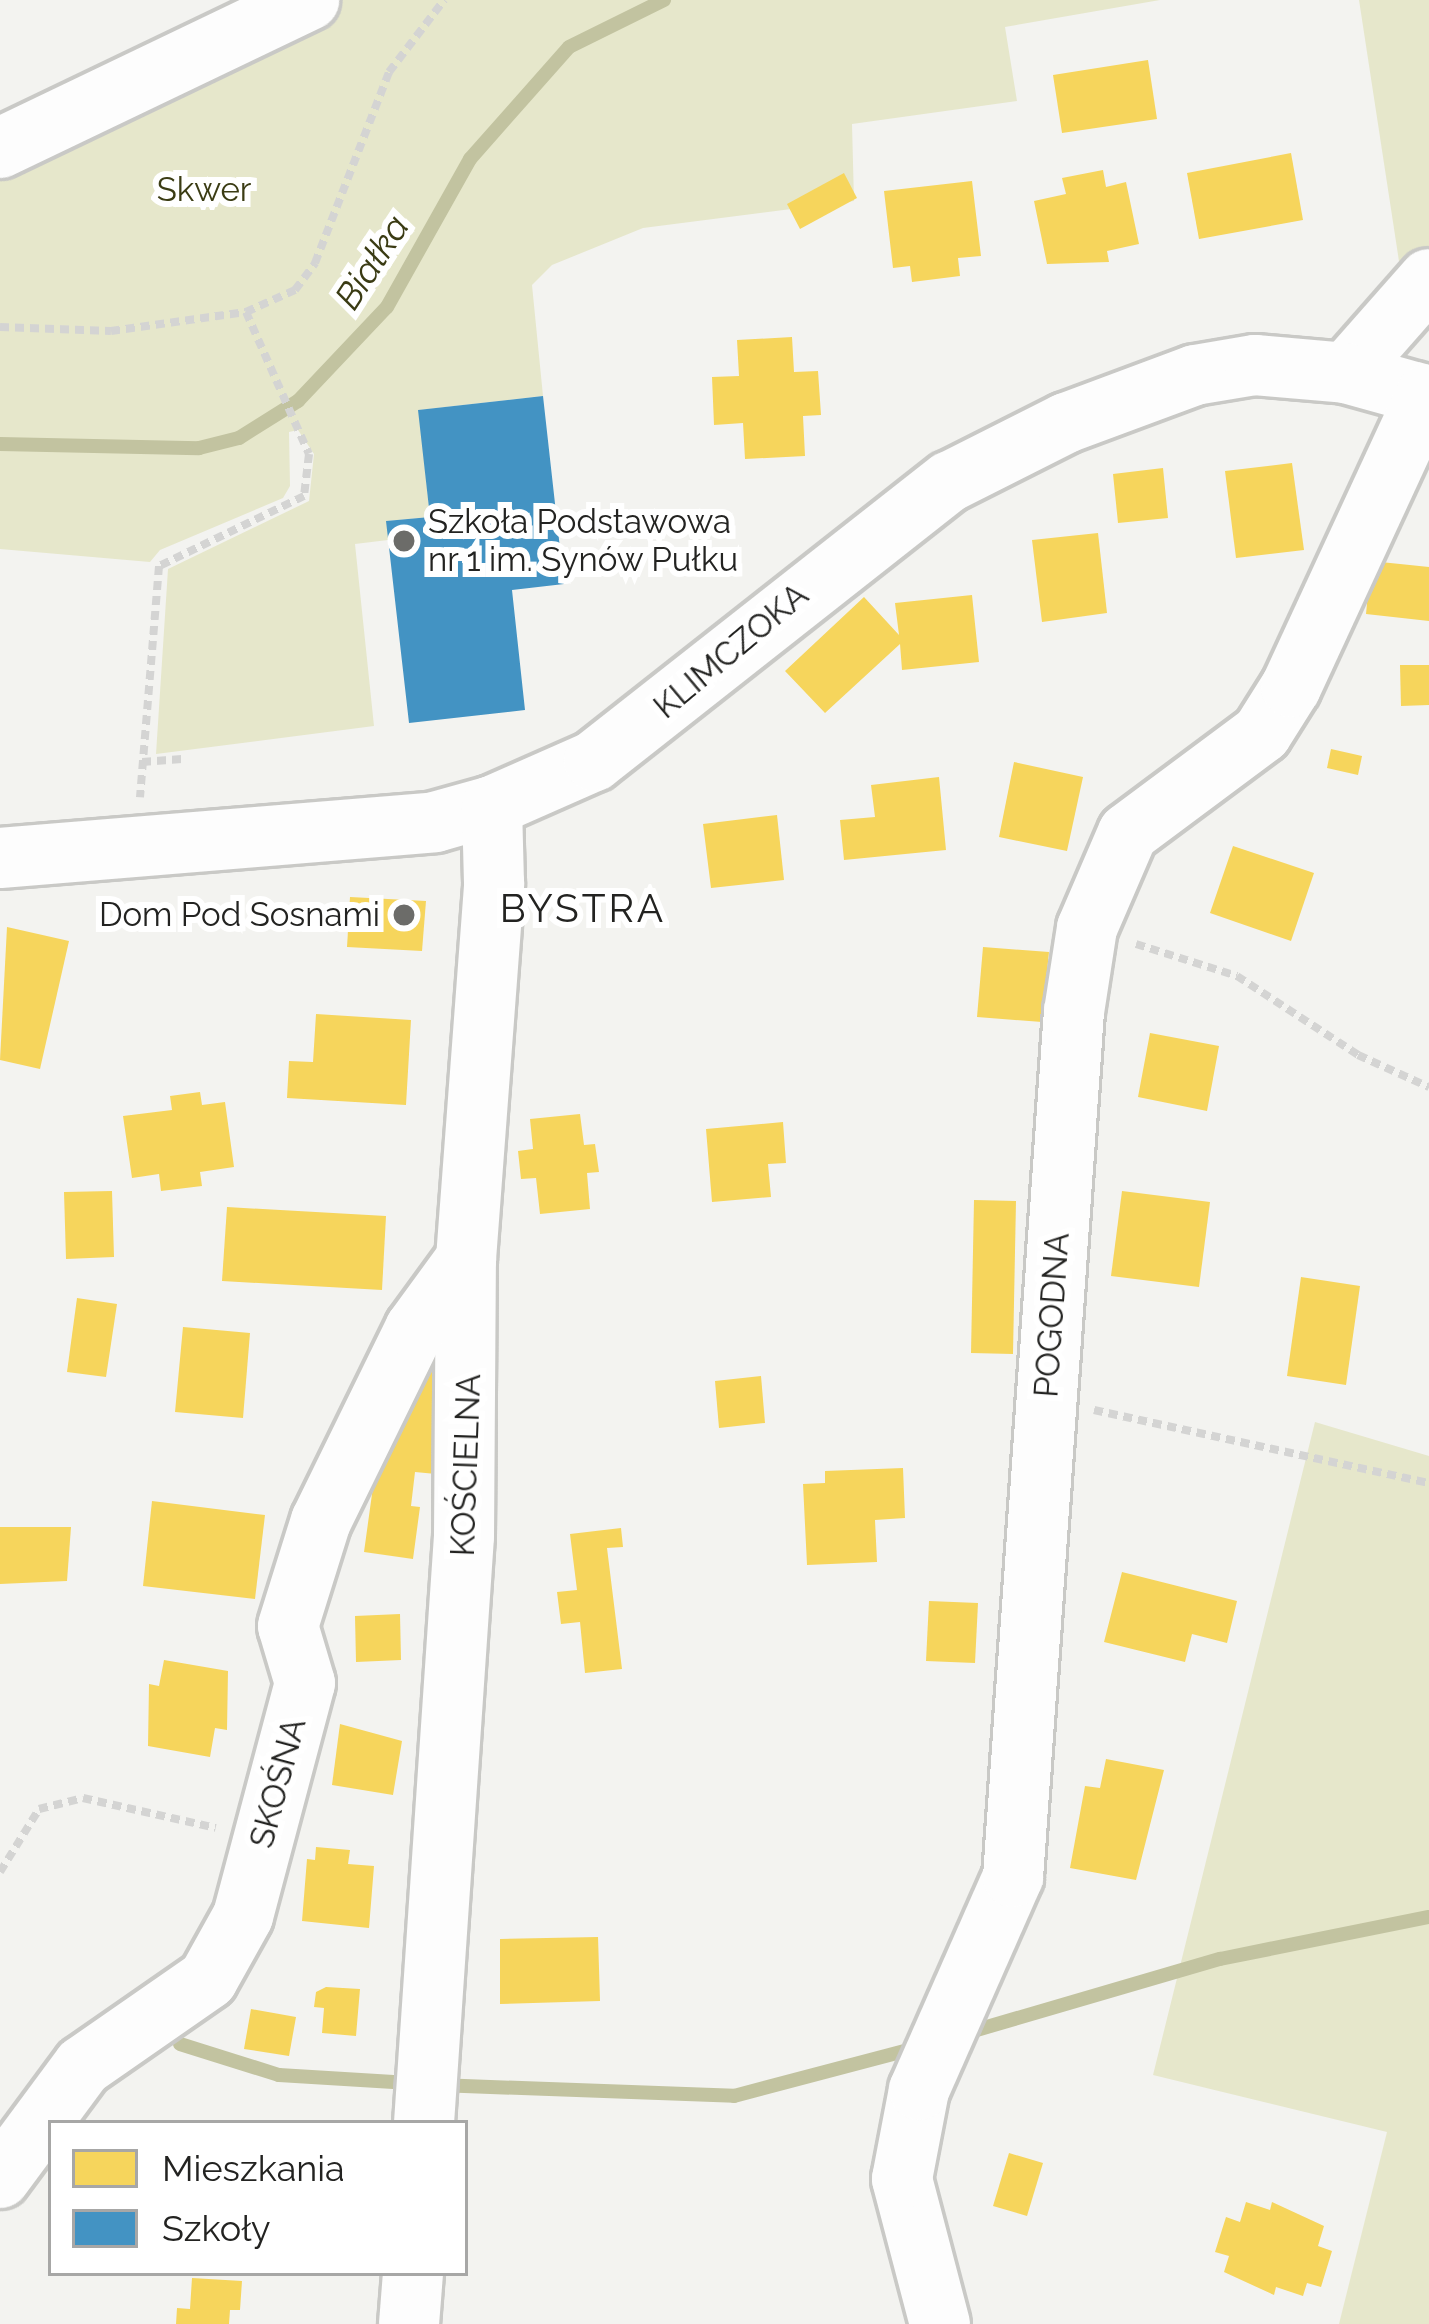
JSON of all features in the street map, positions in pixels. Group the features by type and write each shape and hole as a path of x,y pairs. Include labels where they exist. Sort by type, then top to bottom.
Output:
{"street":[{"path":"0,148 309,0"},
{"path":"1346,373 1429,279"},
{"name":"KLIMCZOKA","path":"0,858 435,823 492,806 594,760 950,482 1066,423 1212,370 1276,363 1346,373 1428,395"},
{"name":"POGODNA","path":"940,2324 902,2179 919,2090 1013,1876 1073,1012 1087,928 1128,833 1262,734 1428,395"},
{"name":"KOŚCIELNA","path":"426,2097 464,1536 466,1259 494,883 492,806"},
{"name":"SKOŚNA","path":"0,2178 83,2066 208,1979 243,1916 305,1684 288,1626 321,1521 415,1329 466,1259"},
{"path":"409,2324 412,2276"}],"path":[{"path":"0,327 111,331 246,312 295,290 315,263 388,72 443,0"},
{"path":"136,847 159,566 304,496 309,454 289,420 246,312"},
{"path":"142,762 182,759"},
{"path":"1087,928 1237,976 1358,1055 1429,1087"},
{"path":"1046,1399 1429,1484"},
{"path":"0,1872 39,1809 82,1798 130,1803 263,1841"}],"green space":[{"name":"Skwer","path":"309,0 1160,0 1005,27 1017,101 852,124 854,201 643,228 552,265 532,285 543,396 419,410 430,517 387,521 388,540 355,544 374,726 156,754 168,569 309,501 314,454 298,430 289,432 290,486 283,498 160,550 150,562 0,549 0,148"},
{"path":"1359,0 1429,0 1429,279 1406,307"},
{"path":"1315,1422 1429,1456 1429,2324 1339,2324 1387,2132 1153,2075"}],"building: Mieszkania":[{"path":"1148,60 1157,119 1062,133 1053,75"},
{"path":"1291,153 1303,220 1199,239 1187,173"},
{"path":"1103,170 1106,187 1126,182 1139,244 1107,251 1109,262 1047,264 1034,201 1066,194 1062,178"},
{"path":"844,173 857,198 800,229 787,204"},
{"path":"972,181 981,256 958,258 960,276 912,282 910,266 893,268 884,191"},
{"path":"792,337 794,372 818,371 821,415 803,416 805,456 745,459 743,423 714,425 712,377 739,376 737,340"},
{"path":"1292,463 1304,550 1236,558 1225,471"},
{"path":"1163,468 1168,518 1118,523 1113,474"},
{"path":"1098,533 1107,613 1042,622 1032,540"},
{"path":"1371,561 1429,567 1429,621 1366,614"},
{"path":"972,595 979,662 902,670 900,644 825,713 785,671 864,597 899,635 895,603"},
{"path":"1400,665 1429,665 1429,705 1401,706"},
{"path":"1331,749 1362,756 1358,775 1327,768"},
{"path":"1014,762 1083,777 1067,851 999,837"},
{"path":"939,777 946,850 844,860 840,820 875,817 871,785"},
{"path":"777,815 784,880 711,888 703,824"},
{"path":"1233,846 1314,873 1291,941 1210,913"},
{"path":"350,897 426,901 422,951 347,947"},
{"path":"7,927 69,941 40,1069 0,1060"},
{"path":"983,947 1049,952 1042,1022 977,1017"},
{"path":"316,1014 411,1020 406,1105 287,1098 289,1061 313,1062"},
{"path":"1150,1033 1219,1046 1207,1111 1138,1097"},
{"path":"200,1092 202,1105 225,1102 234,1167 200,1172 202,1186 161,1191 159,1174 132,1178 123,1116 172,1110 170,1096"},
{"path":"580,1114 584,1145 595,1144 599,1172 587,1173 590,1209 540,1214 536,1178 521,1179 518,1151 533,1149 530,1119"},
{"path":"783,1122 786,1163 768,1164 771,1197 712,1202 706,1129"},
{"path":"112,1191 114,1257 66,1259 64,1192"},
{"path":"1122,1191 1210,1202 1199,1287 1111,1276"},
{"path":"974,1200 1016,1201 1013,1354 971,1353"},
{"path":"227,1207 386,1216 382,1290 222,1281"},
{"path":"1301,1277 1360,1286 1346,1385 1287,1376"},
{"path":"77,1298 117,1304 106,1377 67,1372"},
{"path":"183,1327 250,1333 243,1418 175,1412"},
{"path":"414,1366 447,1370 436,1474 415,1472 411,1506 420,1507 413,1559 364,1552 376,1465 395,1418 408,1412"},
{"path":"761,1376 765,1423 719,1428 715,1381"},
{"path":"903,1468 905,1518 875,1520 877,1562 807,1565 803,1484 825,1483 825,1471"},
{"path":"152,1501 265,1515 255,1599 143,1586"},
{"path":"0,1527 71,1527 67,1581 0,1584"},
{"path":"621,1528 623,1547 607,1548 622,1669 585,1673 580,1622 561,1624 557,1592 577,1590 570,1534"},
{"path":"1122,1572 1237,1601 1227,1643 1192,1634 1185,1662 1104,1642"},
{"path":"929,1601 978,1603 975,1663 926,1661"},
{"path":"400,1614 401,1660 356,1662 355,1616"},
{"path":"164,1660 228,1671 227,1730 215,1728 210,1757 148,1746 149,1684 159,1686"},
{"path":"340,1724 402,1741 393,1795 332,1785"},
{"path":"1106,1759 1164,1770 1136,1880 1070,1868 1085,1786 1100,1788"},
{"path":"316,1847 350,1850 348,1864 374,1866 369,1928 302,1921 307,1859 315,1860"},
{"path":"598,1937 600,2001 500,2004 500,1939"},
{"path":"326,1987 360,1989 356,2036 322,2033 324,2008 314,2007 316,1992"},
{"path":"251,2009 296,2017 289,2056 244,2049"},
{"path":"1009,2153 1043,2163 1027,2216 993,2206"},
{"path":"1246,2202 1270,2210 1272,2202 1324,2226 1318,2246 1332,2251 1321,2287 1307,2283 1303,2296 1276,2287 1274,2295 1224,2272 1229,2256 1215,2252 1226,2217 1240,2222"},
{"path":"192,2278 242,2281 240,2310 230,2310 229,2324 176,2324 177,2308 190,2309"}],"building: Szkoły":[{"path":"543,396 564,584 512,590 525,710 409,723 386,521 430,517 418,410"}],"waterway":[{"name":"Białka","path":"0,444 199,448 239,438 298,401 387,307 470,159 569,47 664,0"},
{"path":"963,2034 1220,1959 1429,1917"},
{"path":"180,2044 279,2075 410,2083"},
{"path":"438,2085 734,2096 919,2047"}],"place":[{"name":"Szkoła Podstawowa nr 1 im. Synów Pułku","path":"404,541"},
{"name":"Dom Pod Sosnami","path":"404,915"}],"district":[{"name":"BYSTRA","path":"583,908"}]}
